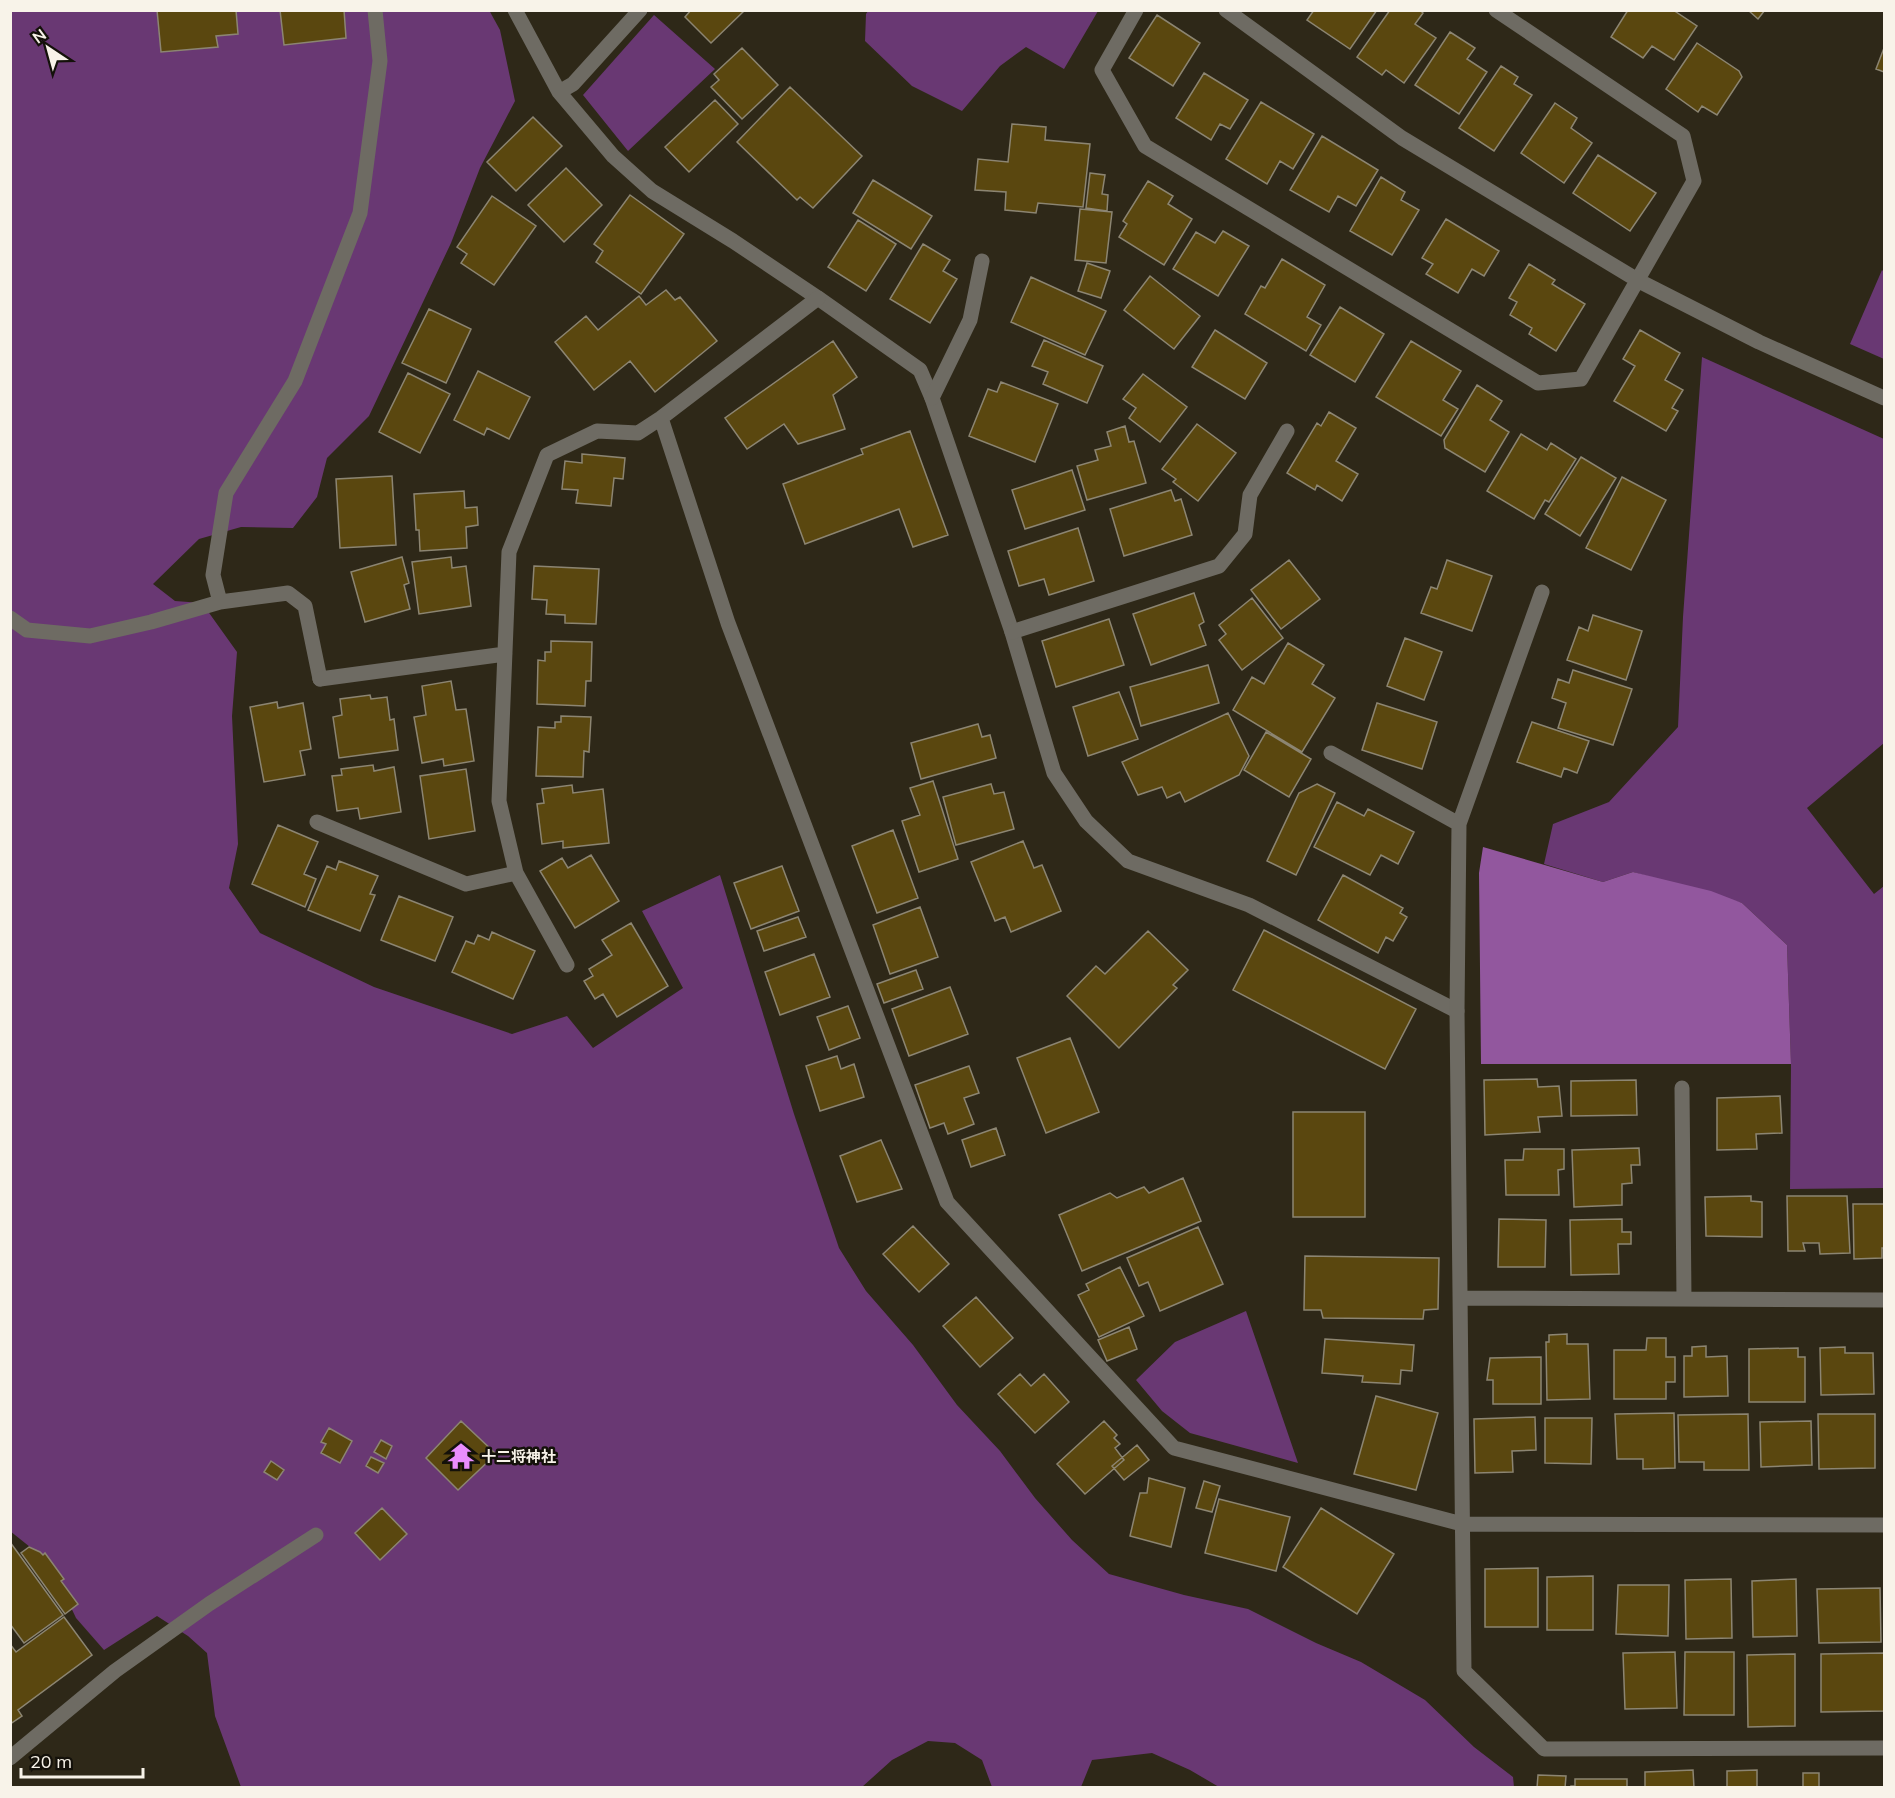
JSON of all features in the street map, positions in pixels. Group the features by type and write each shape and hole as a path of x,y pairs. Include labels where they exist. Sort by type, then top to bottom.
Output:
{"street":[{"path":"220,602 213,575 226,493 295,381 360,213 380,62 375,10"},
{"path":"515,10 559,92 613,156 652,192 733,241 920,370 932,398 1012,633 1054,773 1086,821 1128,861 1249,905 1457,1011"},
{"path":"559,92 573,84 640,10"},
{"path":"1136,10 1102,70 1145,146 1538,383 1581,379 1695,181 1683,136 1496,10"},
{"path":"1227,10 1402,138 1639,281 1759,342 1884,398"},
{"path":"932,398 970,320 982,261"},
{"path":"567,965 516,873 499,801 509,552 547,455 597,431 638,433 661,418 818,298"},
{"path":"661,418 728,623 947,1202 1174,1448 1462,1524 1884,1525"},
{"path":"1012,633 1220,566 1245,534 1250,495 1287,431"},
{"path":"10,618 27,630 90,636 151,622 220,602 288,592 305,606 320,679 505,654"},
{"path":"1542,592 1459,824 1457,1011 1464,1671 1544,1749 1884,1748"},
{"path":"1331,753 1459,824"},
{"path":"317,822 466,884 516,873"},
{"path":"1682,1088 1684,1299"},
{"path":"1460,1298 1884,1300"},
{"path":"10,1758 115,1671 209,1604 315,1535"}],"shaded area":[{"path":"489,10 500,30 515,101 480,168 451,243 369,416 327,458 317,497 293,528 241,527 199,539 153,584 175,601 202,603 237,652 232,716 238,844 229,888 260,933 374,987 512,1034 567,1016 593,1048 683,988 642,911 720,875 794,1114 839,1248 866,1291 913,1345 957,1405 1000,1451 1035,1498 1072,1540 1109,1574 1184,1595 1248,1609 1316,1643 1361,1662 1425,1700 1474,1747 1513,1777 1514,1787 1219,1787 1190,1770 1152,1753 1092,1760 1081,1787 992,1787 982,1760 955,1743 928,1741 892,1760 862,1787 241,1787 215,1716 207,1653 188,1636 157,1616 104,1650 76,1618 50,1563 10,1531 10,11"},
{"path":"868,10 1098,11 1064,69 1026,47 1000,66 962,111 912,86 865,41"},
{"path":"654,15 715,69 628,151 583,95"},
{"path":"1882,270 1884,272 1884,359 1850,344"},
{"path":"1702,357 1884,439 1884,743 1807,808 1874,894 1884,886 1884,1188 1790,1189 1791,1064 1787,945 1742,903 1633,872 1603,882 1544,864 1553,824 1609,802 1678,727 1683,617"},
{"path":"1483,847 1603,882 1633,872 1711,891 1742,903 1787,945 1791,1064 1481,1064 1479,873"},
{"path":"1246,1311 1298,1463 1190,1433 1162,1411 1136,1380 1175,1342"}],"building":[{"path":"157,10 236,10 238,34 216,36 218,47 161,52"},
{"path":"280,10 344,10 346,38 284,45"},
{"path":"691,10 745,10 711,43 685,17"},
{"path":"1314,10 1377,10 1350,49 1307,20"},
{"path":"1390,10 1420,10 1423,13 1415,24 1436,38 1404,83 1386,70 1382,75 1357,57"},
{"path":"1628,10 1673,10 1697,26 1674,60 1652,46 1643,58 1611,37"},
{"path":"1748,10 1765,10 1758,19"},
{"path":"1157,15 1200,43 1173,86 1129,58"},
{"path":"1450,32 1475,48 1467,59 1487,72 1459,114 1415,85"},
{"path":"1697,43 1739,71 1742,77 1717,115 1702,106 1698,112 1666,89"},
{"path":"742,48 778,85 742,119 711,87 719,80 714,74"},
{"path":"1884,48 1884,72 1876,69"},
{"path":"1501,66 1518,77 1514,84 1532,95 1494,151 1459,128"},
{"path":"1204,73 1248,100 1230,129 1220,124 1211,140 1176,118"},
{"path":"790,87 862,156 813,208 800,197 797,200 737,142"},
{"path":"715,100 738,124 689,172 665,147"},
{"path":"1261,102 1314,134 1293,169 1280,161 1267,184 1226,159"},
{"path":"1555,103 1577,118 1571,128 1592,143 1564,183 1521,153"},
{"path":"533,117 562,146 516,191 487,162"},
{"path":"1012,124 1046,127 1045,140 1090,144 1083,207 1038,203 1036,213 1005,210 1006,192 975,190 978,159 1008,162"},
{"path":"1322,136 1378,170 1356,206 1338,196 1329,212 1290,190"},
{"path":"1598,155 1656,193 1630,231 1573,193"},
{"path":"566,168 602,205 564,242 528,205"},
{"path":"1090,173 1105,175 1102,194 1108,195 1107,211 1086,208"},
{"path":"1381,177 1405,192 1401,200 1419,210 1392,255 1350,231"},
{"path":"873,180 932,216 911,249 853,213"},
{"path":"1148,181 1173,196 1168,204 1192,219 1164,265 1119,237 1127,224 1123,221"},
{"path":"630,195 684,234 641,294 596,262 603,251 594,244"},
{"path":"492,196 536,226 494,285 461,263 467,254 457,247"},
{"path":"1080,209 1112,212 1106,263 1075,260"},
{"path":"1446,219 1499,251 1484,276 1472,269 1458,293 1426,274 1433,264 1422,258"},
{"path":"858,220 896,244 866,291 828,267"},
{"path":"1223,231 1249,246 1218,296 1173,269 1196,232 1215,243"},
{"path":"923,244 950,260 943,271 957,279 930,323 890,299"},
{"path":"1282,259 1325,285 1307,317 1321,325 1306,351 1245,314 1261,286 1265,288"},
{"path":"1087,263 1110,271 1101,298 1078,291"},
{"path":"1529,264 1555,280 1552,284 1585,304 1556,351 1529,334 1532,328 1510,315 1517,302 1509,298"},
{"path":"1150,276 1200,316 1174,349 1124,310"},
{"path":"1031,277 1106,311 1085,355 1011,322"},
{"path":"666,290 675,300 680,297 717,341 655,392 630,361 594,390 555,342 586,316 598,330 639,296 646,305"},
{"path":"1340,307 1384,334 1355,382 1310,355"},
{"path":"429,309 471,329 446,383 402,363"},
{"path":"1215,330 1267,363 1245,399 1192,367"},
{"path":"1640,330 1680,353 1665,380 1683,390 1672,408 1678,411 1666,431 1614,401 1635,366 1623,359"},
{"path":"1044,340 1103,366 1087,403 1043,384 1048,372 1032,366"},
{"path":"833,341 857,377 833,395 845,429 798,444 784,424 747,449 725,418"},
{"path":"1411,341 1461,371 1443,400 1458,409 1441,436 1376,397"},
{"path":"478,371 530,397 509,439 487,428 484,435 454,420"},
{"path":"408,373 450,394 420,453 379,432"},
{"path":"1143,374 1187,407 1160,442 1129,418 1136,408 1123,399"},
{"path":"1001,382 1058,404 1035,462 969,436 988,389 997,392"},
{"path":"1477,385 1502,401 1490,420 1509,432 1485,472 1445,448 1444,440"},
{"path":"1329,412 1356,428 1336,461 1358,474 1342,501 1317,485 1315,490 1287,473 1317,423 1321,426"},
{"path":"1197,424 1236,453 1198,501 1173,482 1176,479 1162,469"},
{"path":"1125,426 1129,442 1134,441 1146,483 1087,500 1077,466 1098,460 1095,450 1111,446 1107,432"},
{"path":"910,431 948,535 913,547 899,509 805,544 783,484 863,454 861,449"},
{"path":"1521,434 1547,450 1551,443 1576,459 1549,502 1545,500 1534,519 1487,491"},
{"path":"582,454 625,458 623,479 614,478 611,506 576,503 578,490 562,489 565,461 582,463"},
{"path":"1581,457 1616,478 1580,536 1545,514"},
{"path":"1072,470 1085,510 1025,529 1012,490"},
{"path":"392,476 396,545 340,548 336,479"},
{"path":"1622,477 1666,500 1631,570 1586,548"},
{"path":"1171,490 1175,501 1181,499 1192,535 1124,556 1110,509"},
{"path":"464,491 465,508 477,507 478,525 466,527 467,548 420,551 414,494"},
{"path":"1078,528 1094,581 1049,595 1044,579 1019,586 1008,551"},
{"path":"402,557 409,583 404,585 410,609 365,622 351,572"},
{"path":"451,557 452,568 466,566 471,606 419,614 412,562"},
{"path":"1289,560 1320,599 1281,629 1251,590"},
{"path":"1447,560 1492,576 1472,631 1421,613 1431,587 1437,589"},
{"path":"534,566 599,569 596,624 565,623 565,615 546,614 547,600 532,599"},
{"path":"1194,593 1204,622 1199,625 1206,645 1151,665 1133,614"},
{"path":"1252,598 1283,638 1242,670 1219,640 1226,634 1219,625"},
{"path":"1593,615 1642,631 1626,680 1567,660 1579,627 1588,631"},
{"path":"1109,619 1124,665 1056,687 1042,641"},
{"path":"1405,638 1442,652 1424,700 1387,686"},
{"path":"551,641 592,642 591,681 586,681 585,706 537,704 538,660 545,661 545,652 551,652"},
{"path":"1288,643 1324,665 1312,684 1335,698 1302,752 1233,710 1252,677 1264,684"},
{"path":"1208,665 1219,703 1141,726 1130,687"},
{"path":"1573,670 1632,689 1613,745 1558,728 1566,703 1552,698 1558,679 1569,683"},
{"path":"451,681 456,710 466,709 474,761 444,766 443,759 422,763 414,717 426,715 422,686"},
{"path":"1119,692 1138,739 1088,756 1073,707"},
{"path":"370,695 371,699 387,697 390,720 394,719 398,750 339,758 333,717 342,715 340,699"},
{"path":"277,702 278,708 303,703 311,749 300,751 305,775 264,782 250,707"},
{"path":"1377,703 1437,722 1422,769 1362,750"},
{"path":"1228,713 1249,756 1239,775 1185,802 1180,792 1167,798 1162,787 1138,795 1122,762"},
{"path":"561,716 591,717 589,752 584,751 583,777 536,776 538,727 555,728 555,722 561,722"},
{"path":"1532,722 1589,741 1577,773 1564,768 1561,777 1517,762"},
{"path":"978,724 982,737 990,735 996,758 921,779 911,743"},
{"path":"1266,732 1311,759 1289,797 1244,770"},
{"path":"373,765 374,771 394,767 401,812 360,819 358,808 337,811 332,776 342,775 341,769"},
{"path":"466,769 475,831 429,839 420,776"},
{"path":"933,781 958,859 919,872 902,821 920,815 910,788"},
{"path":"991,784 994,794 1004,792 1014,829 956,845 943,797"},
{"path":"1317,784 1335,793 1296,875 1267,861 1299,793"},
{"path":"572,785 573,793 603,789 609,843 563,848 563,841 542,844 537,804 544,803 542,789"},
{"path":"1337,802 1364,816 1368,809 1414,832 1398,864 1381,855 1370,875 1314,847"},
{"path":"278,825 318,842 304,874 316,879 305,907 252,884"},
{"path":"893,830 918,898 877,913 852,846"},
{"path":"1023,841 1034,868 1042,865 1061,911 1011,932 1005,917 995,921 971,862"},
{"path":"591,855 619,901 575,928 540,871 562,858 568,868"},
{"path":"339,861 378,876 370,894 375,895 360,931 308,910 327,866 336,870"},
{"path":"782,866 799,911 751,929 734,883"},
{"path":"1343,875 1403,908 1400,913 1407,917 1393,941 1386,937 1378,953 1318,920"},
{"path":"399,896 453,917 435,961 381,940"},
{"path":"920,907 938,957 890,974 873,925"},
{"path":"798,917 806,937 764,951 757,931"},
{"path":"631,923 668,986 617,1017 603,994 595,999 584,981 593,976 589,969 612,955 602,940"},
{"path":"1264,930 1416,1009 1385,1069 1233,990"},
{"path":"1148,931 1188,970 1173,985 1177,988 1119,1048 1067,996 1096,966 1105,974"},
{"path":"492,932 535,951 513,999 452,972 466,941 474,944 478,935 489,940"},
{"path":"814,954 830,997 780,1015 765,972"},
{"path":"916,970 923,989 884,1003 877,984"},
{"path":"950,987 968,1034 909,1056 892,1009"},
{"path":"848,1006 860,1038 829,1050 817,1017"},
{"path":"1070,1038 1099,1112 1046,1133 1017,1058"},
{"path":"837,1056 841,1069 854,1064 864,1097 820,1111 806,1066"},
{"path":"969,1066 979,1093 964,1098 974,1124 948,1134 944,1123 930,1128 915,1085"},
{"path":"1537,1079 1538,1087 1559,1086 1562,1116 1538,1117 1540,1132 1485,1135 1484,1080"},
{"path":"1636,1080 1637,1115 1571,1116 1571,1081"},
{"path":"1780,1096 1782,1133 1756,1134 1757,1149 1717,1150 1717,1098"},
{"path":"1293,1112 1365,1112 1365,1217 1293,1217"},
{"path":"996,1128 1005,1155 971,1167 962,1140"},
{"path":"881,1140 902,1189 857,1202 840,1156"},
{"path":"1639,1148 1640,1165 1631,1165 1632,1183 1622,1184 1622,1205 1574,1207 1572,1150"},
{"path":"1524,1149 1564,1149 1564,1169 1558,1170 1559,1195 1506,1195 1505,1160 1523,1160"},
{"path":"1183,1178 1201,1221 1082,1271 1059,1215 1110,1193 1117,1198 1144,1187 1149,1193"},
{"path":"1751,1196 1751,1201 1762,1202 1762,1237 1706,1236 1705,1197"},
{"path":"1787,1196 1847,1196 1850,1253 1820,1254 1819,1243 1803,1243 1805,1251 1788,1251"},
{"path":"1853,1204 1884,1204 1882,1258 1854,1259"},
{"path":"1499,1219 1546,1220 1545,1267 1498,1267"},
{"path":"1622,1219 1622,1232 1631,1232 1631,1244 1618,1244 1619,1274 1571,1275 1570,1220"},
{"path":"913,1226 949,1264 919,1292 883,1254"},
{"path":"1198,1227 1223,1284 1160,1311 1148,1282 1139,1286 1127,1258"},
{"path":"1305,1256 1439,1258 1438,1309 1424,1310 1423,1319 1323,1318 1321,1310 1304,1310"},
{"path":"1120,1267 1144,1316 1099,1337 1078,1295 1089,1290 1086,1284"},
{"path":"976,1297 1013,1338 980,1367 943,1326"},
{"path":"1129,1327 1137,1349 1107,1361 1098,1340"},
{"path":"1567,1334 1567,1344 1588,1344 1590,1399 1547,1400 1546,1342 1549,1342 1549,1335"},
{"path":"1647,1338 1666,1338 1666,1357 1675,1357 1675,1382 1666,1382 1666,1399 1614,1399 1614,1350 1646,1350"},
{"path":"1325,1339 1414,1345 1412,1371 1401,1370 1400,1384 1362,1382 1363,1376 1322,1373"},
{"path":"1706,1346 1706,1357 1727,1356 1728,1396 1684,1397 1684,1356 1692,1356 1692,1347"},
{"path":"1845,1347 1845,1353 1873,1353 1874,1394 1821,1395 1820,1348"},
{"path":"1798,1348 1798,1357 1805,1357 1805,1402 1749,1402 1749,1349"},
{"path":"1541,1357 1541,1404 1493,1404 1493,1380 1487,1380 1490,1358"},
{"path":"1020,1374 1031,1386 1044,1374 1069,1402 1035,1433 998,1394"},
{"path":"1376,1396 1438,1413 1416,1490 1354,1474"},
{"path":"1674,1413 1675,1468 1643,1469 1643,1459 1617,1459 1615,1414"},
{"path":"1748,1414 1749,1470 1704,1470 1704,1462 1679,1462 1678,1415"},
{"path":"1818,1414 1875,1414 1875,1468 1819,1469"},
{"path":"1535,1417 1536,1450 1512,1451 1513,1472 1475,1473 1474,1419"},
{"path":"1545,1418 1592,1418 1591,1464 1545,1463"},
{"name":"十二将神社","path":"461,1421 496,1454 458,1490 426,1458"},
{"path":"1104,1421 1117,1435 1114,1438 1120,1444 1115,1448 1124,1460 1085,1494 1057,1464"},
{"path":"1811,1421 1812,1465 1761,1467 1760,1422"},
{"path":"329,1428 352,1441 340,1463 321,1453 326,1444 321,1442"},
{"path":"381,1440 392,1446 386,1459 374,1452"},
{"path":"1137,1445 1149,1460 1124,1480 1112,1466"},
{"path":"371,1457 384,1463 378,1473 366,1466"},
{"path":"271,1461 284,1470 277,1480 264,1472"},
{"path":"1149,1478 1185,1488 1171,1547 1130,1536 1140,1493 1147,1493"},
{"path":"1204,1481 1220,1486 1212,1512 1196,1508"},
{"path":"1219,1499 1290,1517 1276,1571 1205,1553"},
{"path":"382,1508 407,1534 380,1560 355,1533"},
{"path":"1321,1508 1394,1554 1357,1614 1283,1567"},
{"path":"10,1542 63,1615 24,1643 10,1624"},
{"path":"29,1547 43,1555 45,1553 64,1579 61,1581 78,1604 65,1614 21,1553"},
{"path":"1538,1568 1538,1627 1485,1627 1485,1569"},
{"path":"1593,1576 1593,1630 1547,1630 1547,1577"},
{"path":"1731,1579 1732,1638 1686,1639 1685,1580"},
{"path":"1796,1579 1797,1636 1753,1637 1752,1581"},
{"path":"1618,1585 1669,1585 1668,1636 1616,1634"},
{"path":"1880,1588 1881,1642 1819,1643 1817,1589"},
{"path":"64,1617 92,1655 18,1710 22,1716 10,1724 10,1644 16,1652"},
{"path":"1675,1652 1677,1708 1625,1709 1623,1653"},
{"path":"1685,1652 1734,1652 1734,1715 1684,1715"},
{"path":"1884,1653 1884,1711 1821,1712 1821,1654"},
{"path":"1795,1654 1795,1726 1748,1727 1747,1655"},
{"path":"1693,1770 1694,1788 1645,1788 1645,1772"},
{"path":"1757,1770 1757,1788 1727,1788 1727,1771"},
{"path":"1803,1773 1819,1773 1819,1788 1803,1788"},
{"path":"1538,1775 1566,1776 1565,1788 1537,1788"},
{"path":"1575,1779 1627,1779 1627,1788 1571,1788 1575,1786"}],"place":[{"name":"十二将神社","path":"461,1456"}]}
